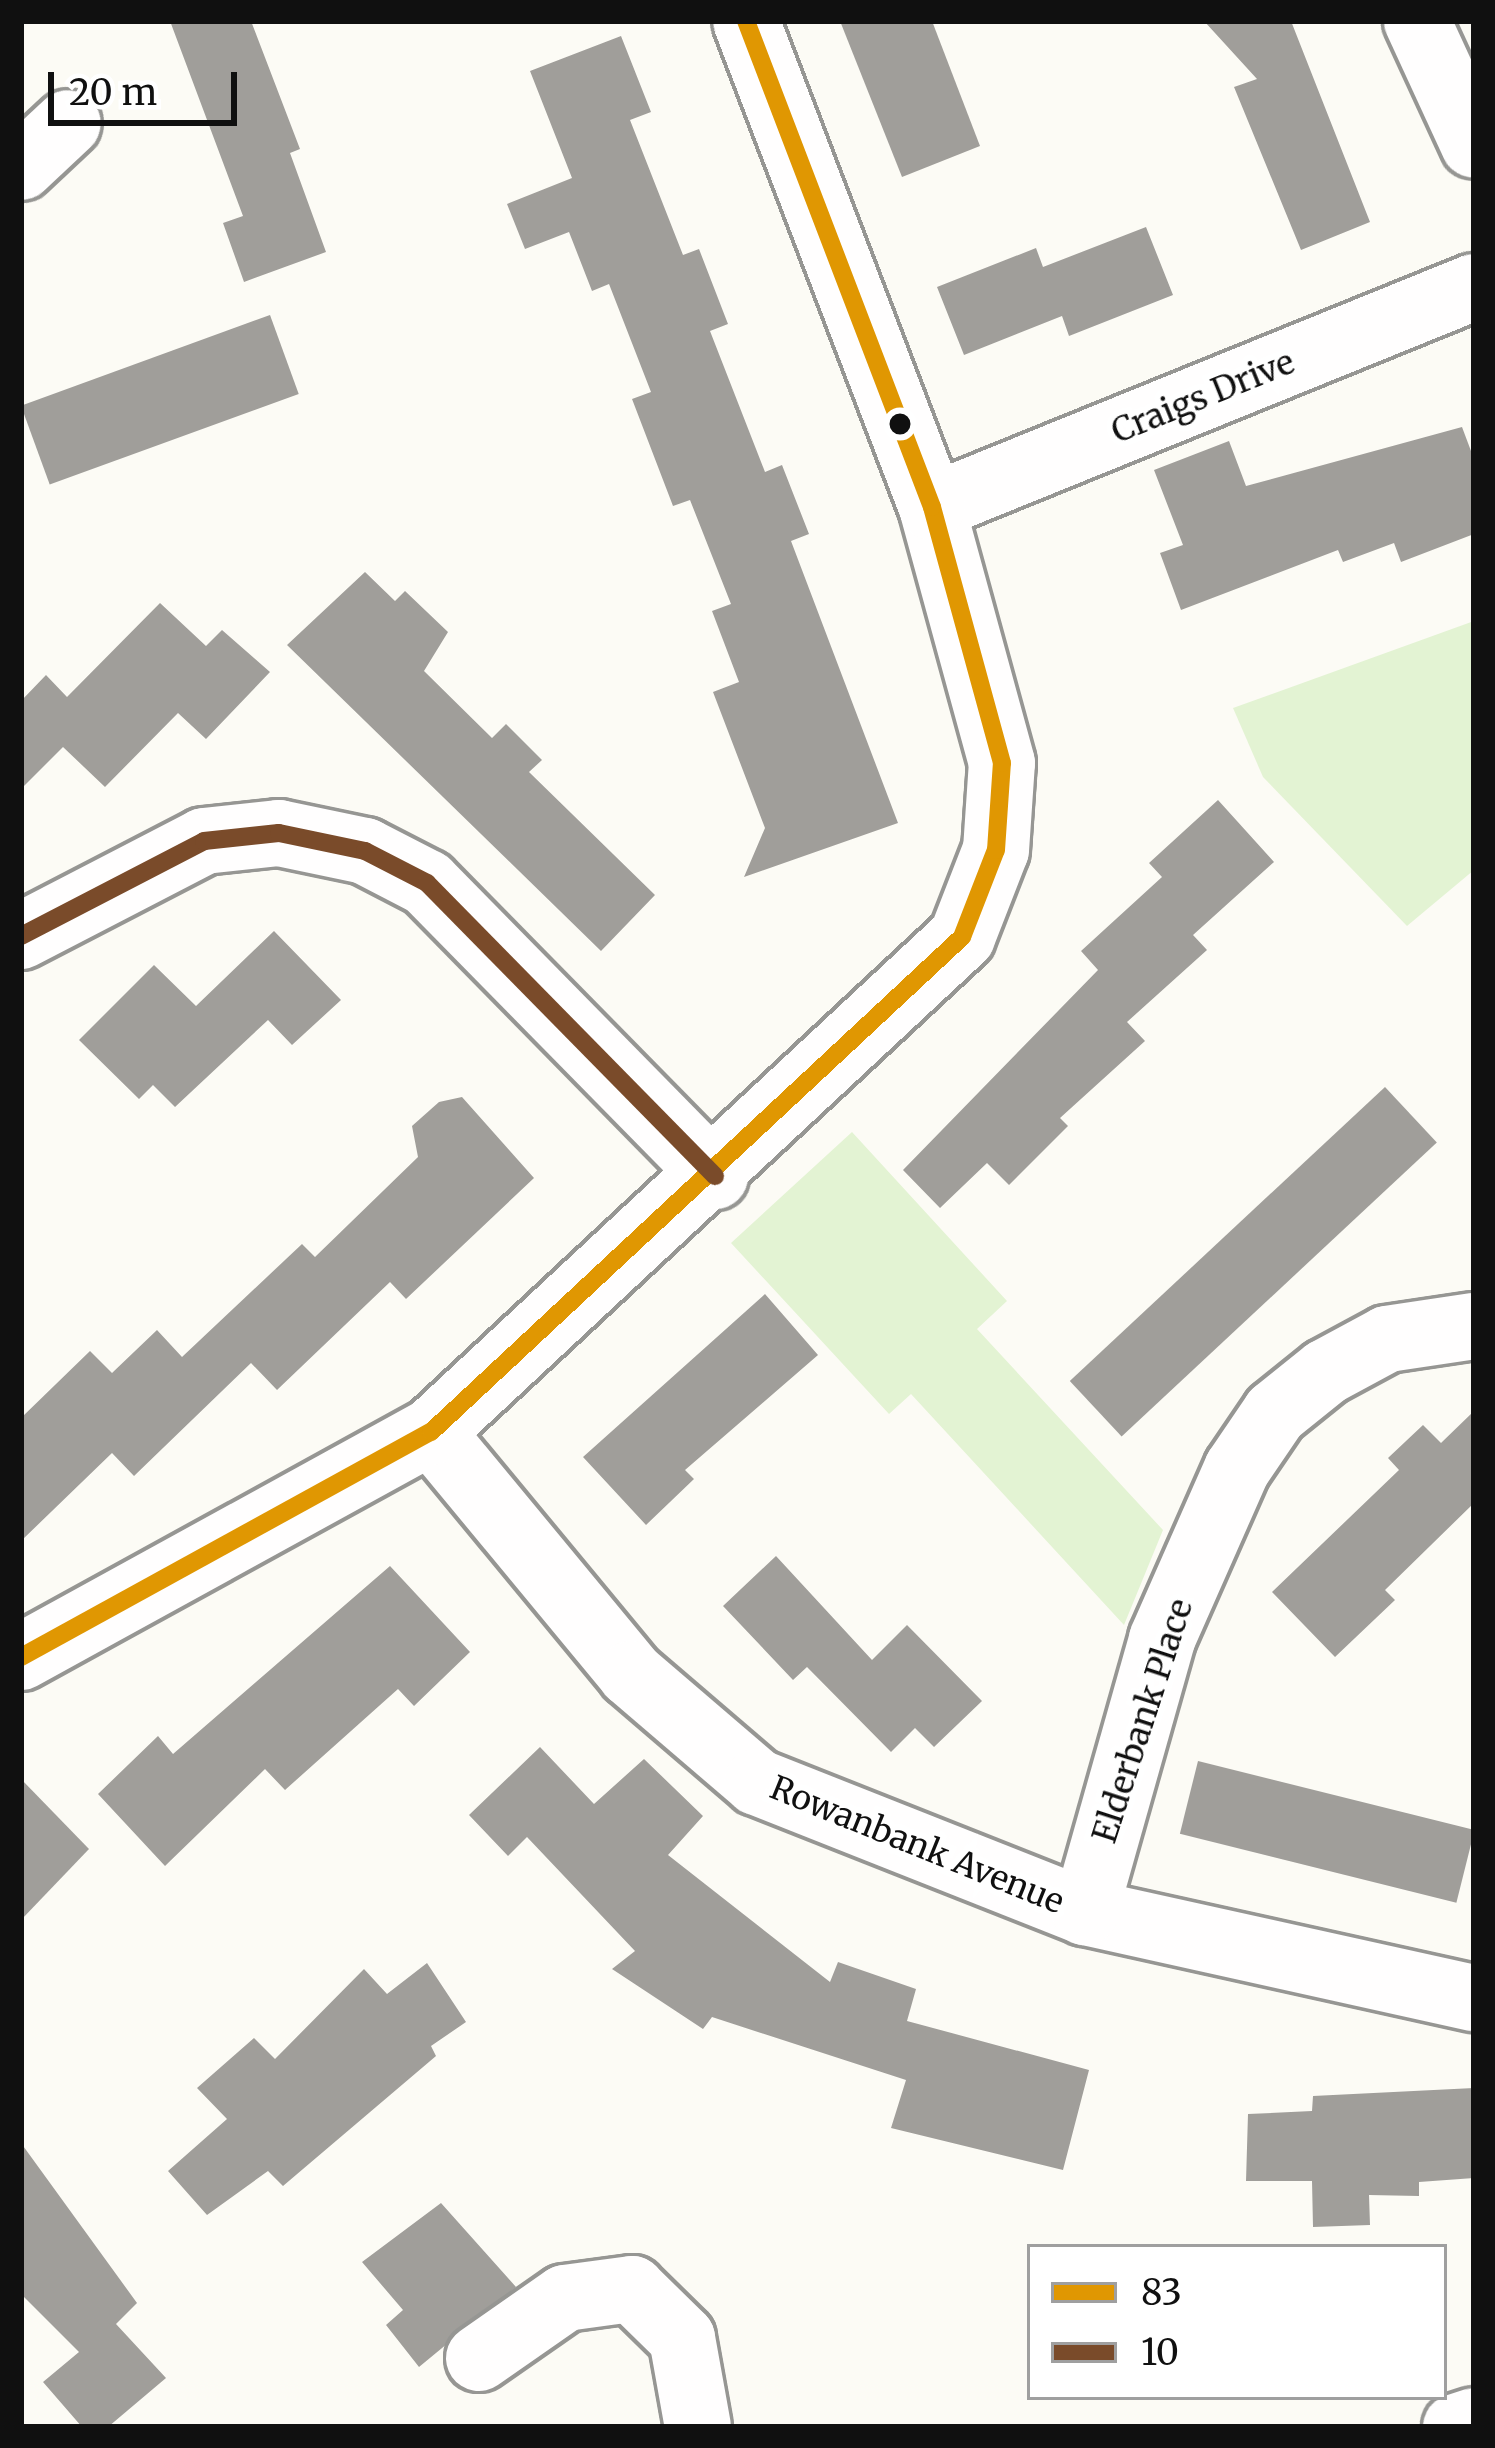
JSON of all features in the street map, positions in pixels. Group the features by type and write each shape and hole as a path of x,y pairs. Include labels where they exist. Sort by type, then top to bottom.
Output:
{"street":[{"path":"21,1657 430,1432 715,1176 962,937 996,850 1002,763 932,507 746,21"},
{"path":"1417,21 1474,145"},
{"path":"21,167 68,122"},
{"name":"Craigs Drive","path":"932,507 1474,287"},
{"path":"21,936 204,841 279,833 365,851 427,883 715,1176"},
{"name":"Elderbank Place","path":"1084,1912 1162,1639 1237,1469 1275,1413 1326,1372 1387,1339 1474,1326"},
{"name":"Rowanbank Avenue","path":"430,1432 631,1674 757,1782 1084,1912 1474,1998"},
{"path":"479,2358 565,2298 632,2289 682,2338 698,2427"},
{"path":"1456,2427 1474,2421"}],"green space":[{"path":"1474,621 1474,870 1407,926 1263,777 1233,708"},
{"path":"852,1132 1007,1301 977,1329 1163,1530 1124,1625 911,1394 889,1414 731,1243"}],"building":[{"path":"170,21 251,21 300,149 290,153 326,252 244,282 223,223 243,216"},
{"path":"840,21 932,21 980,146 902,177"},
{"path":"1204,21 1291,21 1370,222 1301,250 1234,87 1257,79"},
{"path":"621,36 651,112 630,120 683,255 699,249 728,324 710,331 765,472 782,465 809,534 791,541 898,823 744,877 765,828 713,692 739,682 712,611 731,604 690,500 673,506 632,399 651,392 609,284 592,291 569,232 525,249 507,204 572,178 530,71"},
{"path":"1146,227 1173,295 1069,336 1062,316 964,355 937,287 1036,248 1043,267"},
{"path":"270,315 299,394 50,485 21,406"},
{"path":"1462,427 1474,459 1474,534 1401,562 1394,543 1343,562 1338,550 1181,610 1160,553 1183,545 1154,470 1229,441 1246,486"},
{"path":"365,572 395,601 405,591 448,632 424,671 492,738 506,724 542,760 529,772 655,895 601,951 287,645"},
{"path":"160,603 206,646 222,630 270,672 206,739 178,713 105,787 63,747 21,789 21,701 46,675 67,697"},
{"path":"1218,800 1274,862 1193,935 1207,950 1127,1022 1145,1041 1060,1118 1068,1126 1009,1185 987,1163 940,1208 903,1170 1098,970 1081,951 1162,877 1149,863"},
{"path":"274,931 341,1000 292,1045 268,1020 175,1107 153,1085 139,1099 79,1040 154,965 196,1006"},
{"path":"1385,1087 1437,1143 1122,1437 1070,1381"},
{"path":"462,1097 534,1178 406,1299 390,1282 277,1390 251,1363 134,1476 112,1453 21,1541 21,1418 90,1351 112,1373 157,1330 182,1357 302,1244 315,1257 418,1157 412,1126 439,1102"},
{"path":"765,1294 818,1355 685,1470 694,1479 646,1525 583,1457"},
{"path":"1474,1411 1474,1503 1385,1590 1395,1600 1335,1657 1272,1592 1399,1470 1388,1458 1423,1425 1441,1443"},
{"path":"776,1556 872,1660 907,1625 982,1701 934,1747 915,1728 891,1752 807,1667 793,1680 723,1606"},
{"path":"390,1566 470,1652 414,1706 398,1689 285,1790 265,1769 165,1866 98,1794 158,1736 173,1754"},
{"path":"540,1747 594,1804 644,1759 703,1816 668,1855 830,1982 838,1962 916,1989 907,2021 1089,2070 1063,2170 891,2128 906,2080 712,2017 703,2029 612,1969 635,1951 527,1837 508,1856 469,1815"},
{"path":"1198,1761 1474,1830 1456,1903 1180,1834"},
{"path":"21,1779 89,1849 21,1920"},
{"path":"427,1963 466,2022 431,2046 436,2056 283,2186 268,2171 207,2215 168,2171 227,2119 197,2088 254,2038 275,2059 364,1969 387,1994"},
{"path":"1474,2088 1474,2178 1419,2182 1419,2196 1369,2195 1370,2225 1313,2227 1312,2181 1246,2181 1248,2114 1312,2111 1313,2096"},
{"path":"21,2143 137,2303 116,2324 166,2378 108,2427 82,2427 43,2382 79,2352 21,2294"},
{"path":"441,2203 516,2287 419,2367 386,2325 403,2310 362,2262"}],"transit line":[{"name":"83","path":"21,1657 431,1432 962,937 996,850 1002,763 932,507 746,21"},
{"name":"10","path":"21,936 204,841 279,833 365,851 427,883 715,1176"}]}
